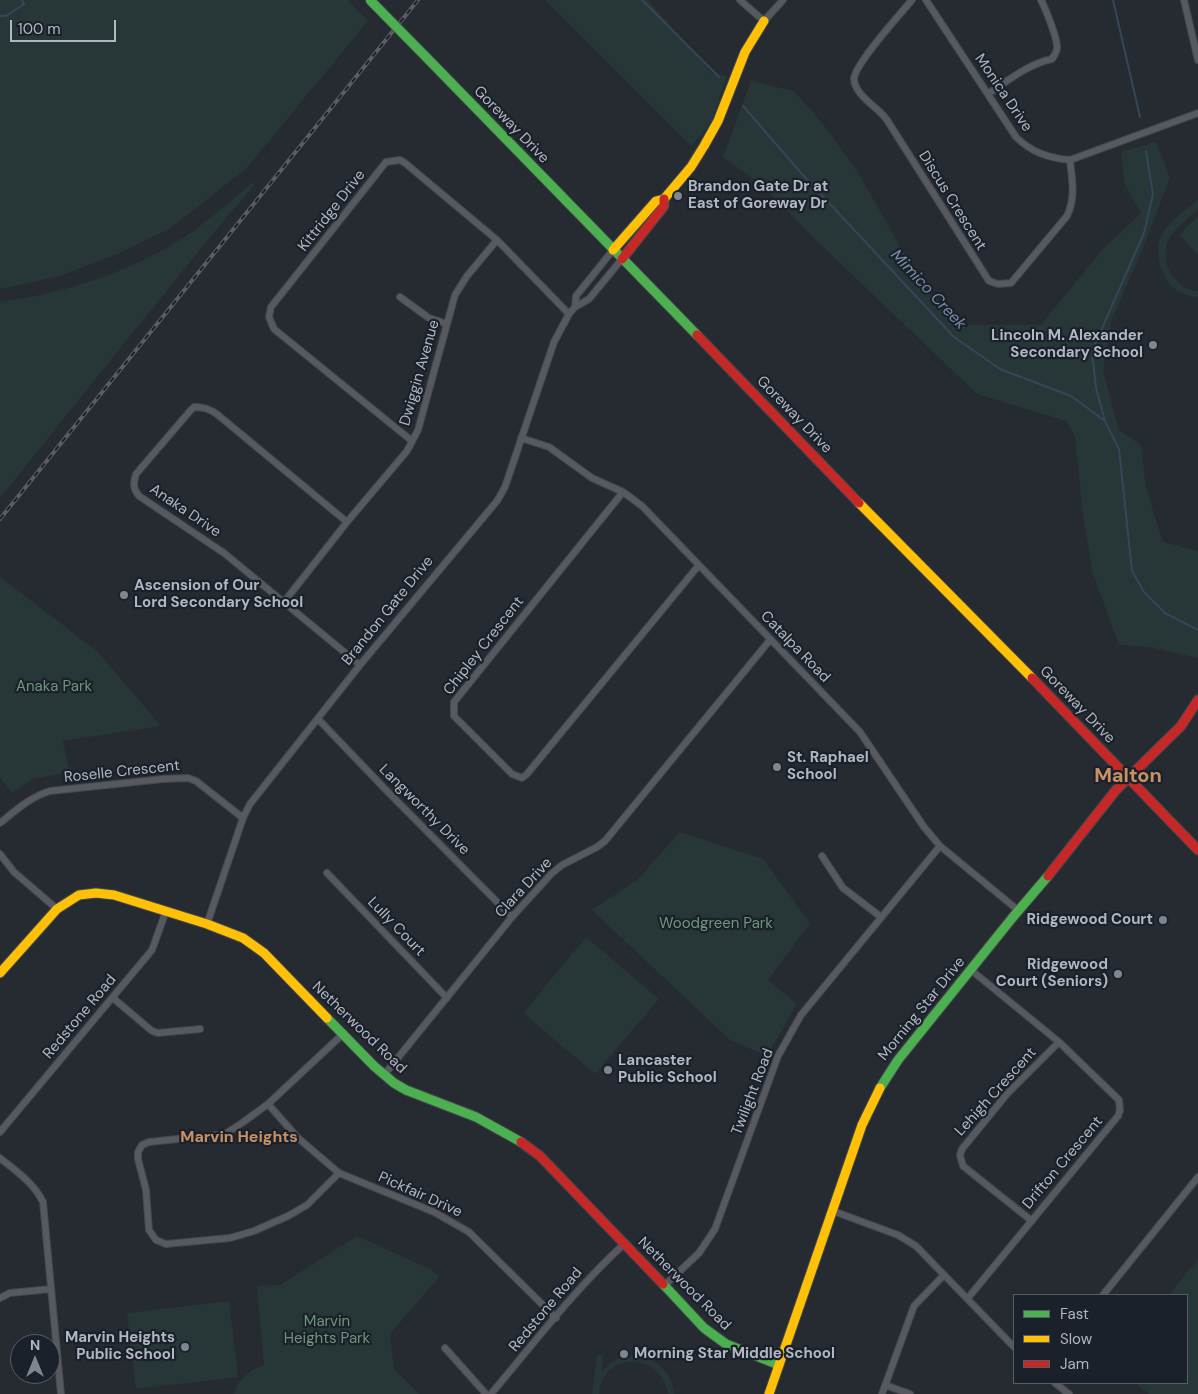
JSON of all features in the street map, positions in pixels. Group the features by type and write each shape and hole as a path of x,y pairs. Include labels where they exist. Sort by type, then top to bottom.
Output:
{"street":[{"name":"Goreway Drive","path":"370,0 1198,850"},
{"path":"740,0 764,21"},
{"name":"Brandon Gate Drive","path":"575,307 576,296 613,250 656,201 664,199 691,167 718,121 745,52 764,21 783,0"},
{"name":"Discus Crescent","path":"912,0 860,64 854,78 856,86 859,92 884,117 989,281 998,284 1011,284 1066,216 1071,208 1073,198 1070,160"},
{"name":"Monica Drive","path":"926,0 1016,137 1026,147 1052,158 1070,160"},
{"path":"988,94 1028,67 1052,59 1055,54 1058,47 1041,0"},
{"path":"1186,0 1198,60"},
{"path":"1070,160 1198,113"},
{"name":"Kittridge Drive","path":"412,441 274,329 269,317 269,311 386,162 400,160 405,162 497,240 569,314"},
{"name":"Brandon Gate Drive","path":"207,924 243,818 250,804 360,665 497,500 504,487 522,438 549,353 569,314 575,307 589,299 664,206 664,199"},
{"name":"Dwiggin Avenue","path":"284,602 347,522 407,451 418,430 456,295 462,283 497,240"},
{"path":"400,297 429,318 447,324"},
{"name":"Anaka Drive","path":"347,522 211,409 194,407 136,474 134,489 139,496 224,553 360,665"},
{"name":"Catalpa Road","path":"522,438 549,447 592,478 623,492 642,506 860,732 924,827 940,846 1019,911"},
{"name":"Chipley Crescent","path":"623,492 454,702 454,716 512,774 522,778 526,774 699,565"},
{"name":"Clara Drive","path":"384,1074 512,917 550,874 604,841 770,640"},
{"name":"Morning Star Drive","path":"769,1394 862,1125 882,1083 898,1060 1055,868 1095,816 1128,777 1181,726 1198,700"},
{"name":"Langworthy Drive","path":"318,719 512,917"},
{"name":"Roselle Crescent","path":"0,823 24,804 42,793 50,791 188,778 196,781 243,818"},
{"name":"Twilight Road","path":"664,1285 699,1253 714,1230 778,1056 802,1015 940,846"},
{"path":"0,854 14,872 56,909"},
{"path":"822,856 843,888 881,917"},
{"name":"Lully Court","path":"327,873 447,998"},
{"name":"Netherwood Road","path":"0,973 56,909 79,895 114,895 207,924 243,938 252,943 384,1074 406,1090 514,1136 540,1156 704,1328 726,1344 779,1365"},
{"name":"Redstone Road","path":"0,1132 152,950 166,911"},
{"name":"Drifton Crescent","path":"968,1298 1118,1116 1120,1110 1119,1100 1060,1042 971,970"},
{"path":"113,998 152,1031 158,1033 200,1029"},
{"path":"340,1173 307,1204 282,1219 254,1232 230,1238 166,1244 158,1242 149,1230 146,1190 138,1152 142,1145 155,1141 225,1134 268,1104 344,1033"},
{"name":"Lehigh Crescent","path":"1032,1221 963,1166 960,1155 962,1149 1007,1094 1060,1042"},
{"name":"Pickfair Drive","path":"268,1104 298,1138 340,1173 434,1212 469,1232 556,1318"},
{"path":"0,1158 30,1183 43,1202 61,1394"},
{"path":"1104,1294 1198,1177"},
{"path":"832,1211 907,1239 968,1298 1013,1346"},
{"name":"Redstone Road","path":"491,1394 603,1263 624,1244"},
{"path":"882,1394 914,1306 944,1274"},
{"path":"0,1298 10,1293 51,1289"},
{"path":"444,1348 486,1394"},
{"path":"1056,1384 1069,1394"},
{"path":"885,1385 910,1394"}],"green space":[{"path":"0,0 348,0 368,21 246,169 169,229 120,253 60,276 0,289"},
{"path":"545,0 648,0 712,73 727,76 712,122 691,146"},
{"path":"751,81 794,91 823,124 856,169 913,269 958,325 1041,325 1101,251 1141,213 1125,185 1121,152 1156,142 1170,178 1141,253 1112,319 1103,371 1119,430 1141,445 1146,488 1163,542 1198,551 1198,658 1149,647 1119,645 1093,574 1083,514 1075,436 1066,421 977,394 816,240 763,186 723,157"},
{"path":"253,182 255,184 210,237 0,498 0,302 26,298 77,285 102,277 151,256 196,229"},
{"path":"1198,199 1198,210 1177,228 1168,241 1166,258 1171,274 1182,285 1198,291 1198,297 1181,293 1166,279 1160,264 1158,249 1159,241 1165,229"},
{"path":"1198,216 1198,255 1179,235"},
{"name":"Anaka Park","path":"0,577 97,651 161,726 63,741 69,772 32,779 12,793 0,777"},
{"name":"Woodgreen Park","path":"680,832 763,859 810,923 768,980 797,1004 767,1056 730,1040 592,910 637,880"},
{"path":"586,937 659,999 595,1074 523,1013"},
{"name":"Marvin Heights Park","path":"357,1236 430,1269 439,1277 390,1334 394,1369 419,1394 234,1394 245,1375 264,1365 257,1286 280,1285"},
{"path":"1198,1259 1198,1394 1149,1394 1136,1384 1188,1384 1188,1294 1170,1294"},
{"path":"229,1301 238,1377 136,1389 127,1313"},
{"path":"597,1355 603,1355 602,1371 615,1360 627,1356 637,1356 655,1362 668,1375 674,1394 668,1394 663,1380 655,1370 644,1364 632,1362 621,1364 610,1370 603,1380 599,1394 592,1394"}],"waterway":[{"name":"Mimico Creek","path":"0,16 6,16 24,4 22,0"},
{"name":"Mimico Creek","path":"642,0 719,77"},
{"path":"1113,0 1140,117"},
{"name":"Mimico Creek","path":"743,106 802,174 954,337 1000,369 1071,396 1105,421 1119,449 1132,571 1144,592 1165,613 1198,630"},
{"path":"1105,421 1096,388 1092,351 1144,233 1153,194 1146,151"}],"railway":[{"path":"0,519 418,0"}],"traffic: fast":[{"path":"370,0 427,58"},
{"path":"427,58 697,335"},
{"path":"880,1088 898,1060 1048,876"},
{"path":"327,1018 374,1066 394,1083 406,1090 476,1117 521,1142"},
{"path":"663,1284 704,1328 726,1344 779,1365"}],"traffic: slow":[{"path":"613,250 656,201 664,199 691,167 718,121 745,52 764,21"},
{"path":"859,503 1032,678"},
{"path":"0,973 57,909 79,895 96,893 114,895 207,924 243,938 264,953 327,1018"},
{"path":"769,1394 862,1125 880,1088"}],"traffic: jam":[{"path":"622,259 664,206 664,199"},
{"path":"697,335 859,503"},
{"path":"1032,678 1198,850"},
{"path":"1048,876 1116,790 1181,726 1198,700"},
{"path":"521,1142 540,1156 663,1284"}],"place":[{"name":"Brandon Gate Dr at East of Goreway Dr","path":"678,196"},
{"name":"Lincoln M. Alexander Secondary School","path":"1153,345"},
{"name":"Ascension of Our Lord Secondary School","path":"124,595"},
{"name":"St. Raphael School","path":"777,767"},
{"name":"Ridgewood Court","path":"1163,920"},
{"name":"Ridgewood Court (Seniors)","path":"1118,974"},
{"name":"Lancaster Public School","path":"608,1070"},
{"name":"Marvin Heights Public School","path":"185,1347"},
{"name":"Morning Star Middle School","path":"624,1354"}],"district":[{"name":"Malton","path":"1128,777"},
{"name":"Marvin Heights","path":"239,1138"}]}
